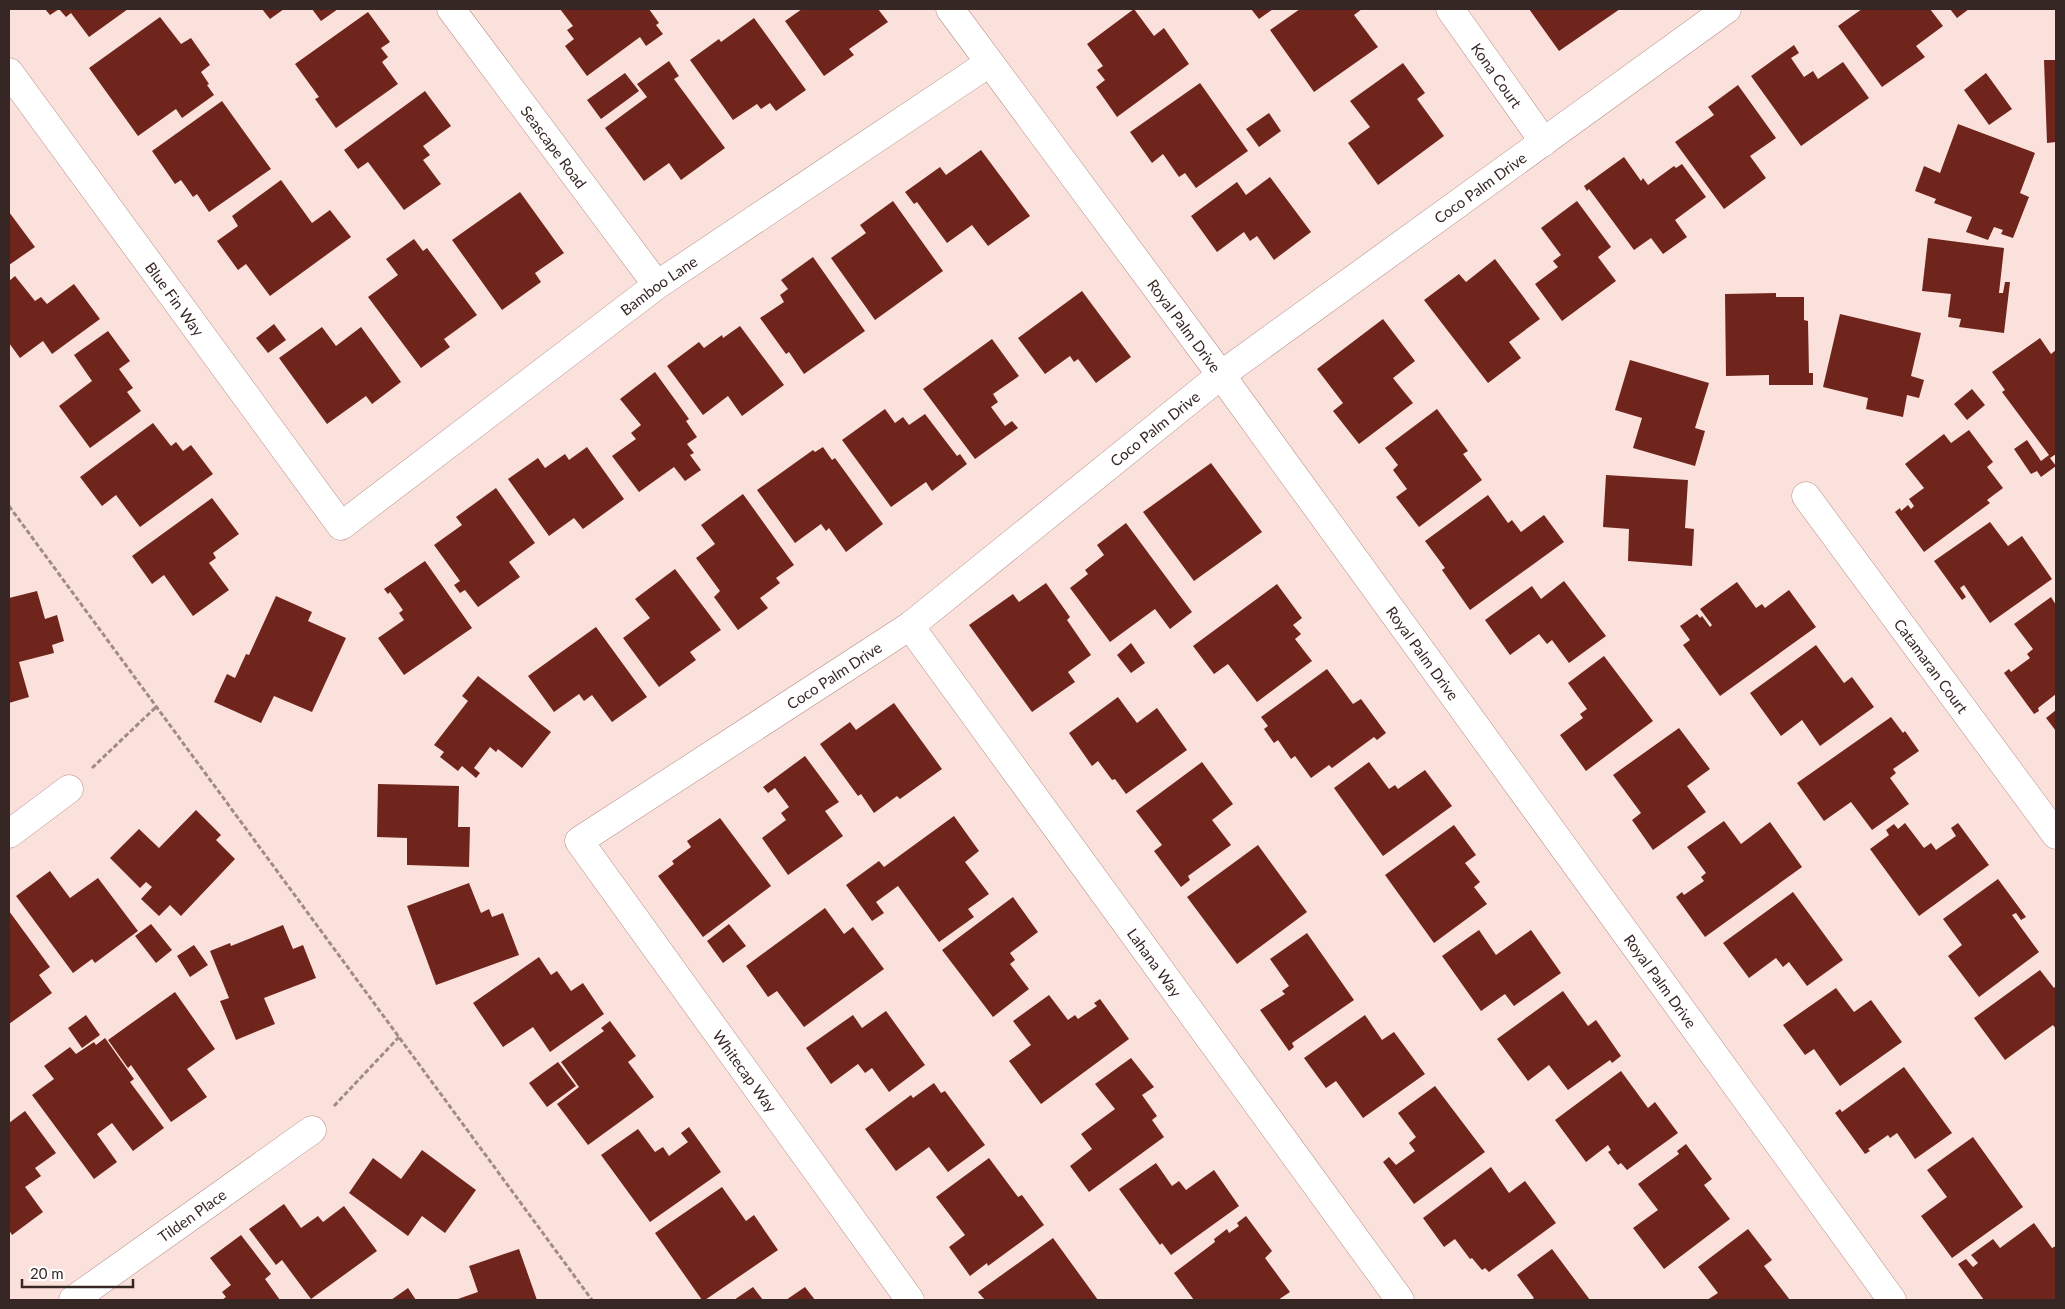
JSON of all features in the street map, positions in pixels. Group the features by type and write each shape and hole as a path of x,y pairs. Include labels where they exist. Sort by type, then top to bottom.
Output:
{"street":[{"name":"Seascape Road","path":"451,9 657,285"},
{"name":"Royal Palm Drive","path":"950,9 1221,375 1892,1300"},
{"name":"Kona Court","path":"1450,9 1544,142"},
{"name":"Coco Palm Drive","path":"579,841 910,626 1221,375 1727,9"},
{"name":"Bamboo Lane","path":"341,526 657,285 989,63"},
{"name":"Blue Fin Way","path":"9,72 341,526"},
{"name":"Catamaran Court","path":"1806,496 2056,834"},
{"name":"Lahana Way","path":"910,626 1400,1300"},
{"path":"9,834 70,789"},
{"name":"Whitecap Way","path":"579,841 910,1300"},
{"name":"Tilden Place","path":"73,1300 312,1130"}],"path":[{"path":"9,506 592,1300"},
{"path":"70,789 156,706"},
{"path":"312,1130 399,1037"}],"building":[{"path":"45,9 59,9 50,15"},
{"path":"59,9 128,9 89,37 71,13 66,17"},
{"path":"262,9 284,9 270,19"},
{"path":"312,9 338,9 321,21"},
{"path":"560,9 649,9 659,23 656,25 663,34 646,46 640,37 587,76 565,46 574,39 567,30 573,26"},
{"path":"802,9 878,9 888,22 849,49 854,55 824,76 785,21"},
{"path":"1134,9 1154,36 1164,28 1189,64 1117,117 1096,87 1105,80 1097,70 1103,66 1087,44"},
{"path":"1251,9 1273,9 1259,19"},
{"path":"1300,9 1362,9 1354,15 1378,47 1314,92 1270,30"},
{"path":"1529,9 1620,9 1559,51"},
{"path":"1862,9 1930,9 1943,26 1916,46 1925,57 1882,87 1838,26"},
{"path":"1950,9 1969,9 1957,18"},
{"path":"368,12 390,42 381,48 388,57 382,62 398,84 336,128 315,99 319,97 295,64"},
{"path":"160,17 181,44 191,38 210,65 201,72 214,95 182,118 176,109 138,136 89,68"},
{"path":"754,18 806,90 776,111 770,103 761,109 757,104 733,120 690,60 719,39 721,42"},
{"path":"1794,45 1799,53 1791,58 1804,77 1813,71 1818,79 1843,62 1869,98 1801,146 1751,76"},
{"path":"2044,60 2056,60 2056,142 2047,143"},
{"path":"669,61 679,76 674,79 725,148 681,180 669,163 644,181 605,128 647,97 637,84"},
{"path":"1403,63 1425,93 1417,99 1444,136 1378,185 1348,143 1370,127 1350,101"},
{"path":"625,73 639,91 601,119 587,100"},
{"path":"1986,73 2012,109 1989,125 1964,90"},
{"path":"1200,83 1248,151 1196,188 1185,173 1179,177 1163,154 1152,163 1130,132"},
{"path":"1738,85 1776,138 1750,156 1766,178 1724,209 1675,142 1714,115 1708,107"},
{"path":"425,91 451,126 423,146 430,155 423,160 441,184 404,210 368,162 358,169 344,150"},
{"path":"222,101 271,169 209,212 197,194 193,197 181,180 175,184 152,151"},
{"path":"1269,113 1281,131 1259,147 1246,129"},
{"path":"1958,124 2035,153 2020,193 2029,197 2013,238 2001,234 2003,230 1994,227 1988,240 1966,232 1972,217 1934,203 1936,199 1915,191 1924,166 1940,173"},
{"path":"981,150 1030,216 988,246 972,225 947,243 917,202 914,204 905,192 940,167 946,175"},
{"path":"1624,157 1641,181 1643,178 1648,185 1674,166 1676,168 1682,164 1706,197 1675,220 1687,237 1663,254 1651,238 1634,250 1589,189 1587,191 1584,186"},
{"path":"1270,177 1311,232 1274,260 1257,236 1250,241 1244,232 1217,252 1191,216 1237,182 1246,195"},
{"path":"281,180 312,223 330,210 351,237 270,296 246,264 238,270 217,241 238,226 232,216"},
{"path":"520,192 564,253 535,273 541,282 502,310 452,240"},
{"path":"893,201 943,271 875,320 831,258 866,233 860,225"},
{"path":"1577,201 1611,247 1598,257 1616,281 1562,321 1535,284 1558,267 1553,261 1561,255 1541,228"},
{"path":"9,212 35,247 9,265"},
{"path":"1928,238 2004,248 1999,293 2003,293 2005,282 2010,282 2004,333 1959,327 1961,319 1948,317 1951,294 1922,291"},
{"path":"414,239 423,251 427,248 477,315 444,339 450,347 421,368 368,297 398,275 386,259"},
{"path":"813,257 865,331 804,374 789,352 786,354 760,318 784,302 780,295 788,289 781,280"},
{"path":"1495,259 1540,319 1509,342 1521,358 1488,383 1424,300 1459,274 1466,282"},
{"path":"15,276 35,301 41,297 47,304 74,284 100,319 52,354 43,341 20,358 9,343 9,281"},
{"path":"1082,291 1131,357 1096,383 1078,359 1074,362 1070,356 1045,374 1018,338"},
{"path":"1776,293 1776,297 1804,297 1804,320 1808,321 1809,373 1813,373 1813,385 1769,385 1769,375 1726,376 1725,294"},
{"path":"1840,314 1921,333 1911,376 1924,380 1919,398 1907,395 1903,417 1866,409 1868,398 1823,387"},
{"path":"1383,319 1415,361 1393,378 1413,403 1359,444 1333,411 1343,403 1317,369"},
{"path":"274,324 286,340 268,353 256,338"},
{"path":"740,326 784,385 742,416 728,396 703,415 667,366 699,342 704,348 722,335 723,338"},
{"path":"322,327 336,346 361,327 401,382 372,404 366,396 327,424 279,358"},
{"path":"108,331 130,361 119,369 133,388 127,392 141,411 90,448 59,406 92,381 74,355"},
{"path":"2040,338 2051,354 2056,350 2056,454 2050,458 2056,466 2041,477 2037,471 2031,474 2014,449 2027,440 2041,461 2049,455 2002,392 2005,390 1992,372"},
{"path":"992,339 1019,376 993,394 998,402 991,407 1005,426 1012,421 1018,428 975,459 923,389"},
{"path":"1630,360 1709,383 1695,428 1705,431 1695,466 1633,448 1642,418 1615,410"},
{"path":"655,372 689,419 686,421 697,437 687,444 694,453 690,455 701,470 685,481 674,467 639,492 612,456 636,439 631,433 641,425 620,399"},
{"path":"1972,389 1985,405 1967,420 1954,404"},
{"path":"885,409 895,423 903,417 909,425 925,414 957,456 960,454 967,464 932,491 926,482 891,507 842,440"},
{"path":"1437,409 1468,451 1463,454 1482,480 1419,527 1396,497 1407,489 1393,470 1398,465 1385,448"},
{"path":"153,423 171,446 176,442 183,451 191,445 213,474 140,527 116,495 102,506 80,477"},
{"path":"1969,430 1993,462 1987,467 2003,488 1987,500 1990,503 1924,552 1895,512 1900,508 1901,511 1908,505 1911,509 1914,506 1909,499 1924,488 1905,464 1944,434 1951,443"},
{"path":"587,447 624,499 583,529 574,518 549,536 508,479 538,458 545,468 565,454 569,460"},
{"path":"823,447 832,460 835,458 883,524 846,552 829,528 826,531 821,524 795,543 757,490 813,450 815,452"},
{"path":"1211,463 1262,532 1194,581 1143,512"},
{"path":"1606,475 1688,480 1685,528 1694,529 1692,566 1628,561 1629,529 1603,527"},
{"path":"496,488 535,543 509,562 520,577 478,607 465,590 460,593 454,585 460,581 434,545 462,525 456,517"},
{"path":"743,494 794,565 776,578 780,583 760,598 768,608 738,630 714,597 720,591 696,558 715,544 701,525"},
{"path":"1488,495 1508,523 1512,520 1521,532 1544,515 1564,542 1470,610 1442,570 1445,568 1425,541"},
{"path":"212,498 239,534 213,553 216,558 209,563 229,590 193,616 164,575 152,584 132,556"},
{"path":"1990,522 2008,546 2022,536 2052,579 1990,623 1964,585 1960,588 1966,597 1962,600 1934,561"},
{"path":"1126,523 1192,612 1170,629 1155,609 1110,642 1070,588 1088,574 1085,570 1104,555 1097,545"},
{"path":"425,561 472,628 404,675 378,638 404,620 399,613 403,610 390,592 388,594 384,589"},
{"path":"675,569 721,630 690,652 696,660 659,687 623,638 650,618 635,599"},
{"path":"1564,581 1606,636 1569,663 1552,640 1547,644 1539,634 1510,655 1485,620 1532,586 1541,599"},
{"path":"1737,582 1756,608 1762,604 1765,608 1789,590 1816,627 1720,696 1683,645 1690,640 1680,626 1697,614 1700,618 1702,616 1710,627 1712,625 1700,609"},
{"path":"1046,583 1070,617 1067,620 1091,655 1068,672 1075,682 1032,712 969,625 1013,594 1019,602"},
{"path":"1277,584 1302,618 1293,625 1301,634 1295,639 1312,661 1257,702 1228,664 1214,674 1193,646"},
{"path":"37,591 45,619 57,615 64,641 52,645 54,653 19,662 29,697 9,703 9,598"},
{"path":"276,596 312,612 308,621 346,638 312,712 274,696 261,723 214,702 227,674 235,678 246,654 249,655"},
{"path":"2051,597 2056,605 2056,694 2038,708 2039,711 2034,714 2004,673 2009,669 2011,672 2030,658 2027,654 2033,649 2014,624"},
{"path":"596,627 647,697 612,722 592,695 584,701 579,694 554,712 528,676"},
{"path":"1131,643 1145,663 1131,673 1117,655"},
{"path":"1816,645 1844,683 1852,677 1874,707 1820,746 1802,720 1781,736 1750,693"},
{"path":"1604,656 1653,721 1586,771 1560,735 1583,718 1580,714 1587,709 1568,683"},
{"path":"1327,669 1353,704 1361,699 1386,733 1377,740 1374,737 1332,768 1329,765 1311,778 1295,756 1291,759 1278,740 1274,743 1264,729 1268,726 1261,717"},
{"path":"478,676 551,732 522,768 498,749 496,752 490,747 474,768 480,773 476,778 462,766 458,771 440,757 444,752 434,745 468,701 462,696"},
{"path":"1118,697 1137,723 1157,708 1187,750 1126,794 1115,779 1112,780 1098,761 1092,766 1069,733"},
{"path":"894,703 942,769 900,799 897,796 874,813 861,794 858,796 820,744 850,722 856,730"},
{"path":"2056,710 2056,731 2046,718"},
{"path":"1891,717 1903,733 1905,731 1919,751 1893,769 1896,773 1890,778 1909,804 1872,830 1851,802 1824,821 1797,783"},
{"path":"1679,728 1710,769 1687,786 1706,812 1653,850 1632,820 1641,813 1613,775"},
{"path":"805,756 839,802 825,811 843,836 788,875 762,838 786,820 781,813 789,807 775,788 768,793 763,787"},
{"path":"1202,762 1233,804 1212,820 1231,845 1188,876 1190,880 1181,887 1154,851 1162,845 1136,811"},
{"path":"1369,762 1389,789 1395,785 1398,789 1425,770 1452,806 1383,856 1334,788"},
{"path":"378,784 459,786 458,827 470,827 469,867 407,865 407,838 377,837"},
{"path":"196,810 221,835 216,840 235,859 181,916 170,905 159,916 141,899 152,887 146,882 140,888 110,858 139,829 159,848"},
{"path":"954,816 979,851 965,862 989,894 968,909 974,917 939,942 898,886 876,902 884,913 872,921 846,885 879,861 884,867"},
{"path":"720,818 771,886 703,937 658,876 674,864 672,861 691,847 687,841"},
{"path":"1724,821 1741,844 1770,822 1802,867 1705,937 1676,897 1682,892 1684,895 1704,881 1701,877 1706,873 1687,847"},
{"path":"1905,823 1924,848 1931,843 1936,850 1956,836 1951,828 1958,823 1989,865 1919,916 1870,849 1889,835 1886,830 1894,824 1898,829"},
{"path":"1454,825 1476,855 1465,863 1480,882 1474,887 1487,904 1434,943 1385,875"},
{"path":"1258,845 1307,912 1237,964 1187,897"},
{"path":"50,871 70,898 98,878 138,931 95,963 92,959 73,973 16,896"},
{"path":"1998,879 2026,917 2021,920 2016,913 2012,915 2039,952 1979,997 1948,956 1962,945 1943,919"},
{"path":"469,883 481,913 489,909 492,917 503,913 519,955 436,985 407,906"},
{"path":"1793,892 1843,960 1807,986 1789,962 1783,967 1776,958 1749,978 1723,943"},
{"path":"1013,897 1038,932 1010,953 1015,960 1010,964 1029,989 993,1017 942,950"},
{"path":"825,908 844,934 853,927 884,969 804,1027 777,991 768,997 746,966"},
{"path":"9,911 50,967 39,975 52,993 9,1024"},
{"path":"151,924 172,950 156,963 135,936"},
{"path":"729,924 746,946 723,963 707,941"},
{"path":"283,925 293,949 303,945 316,978 264,998 275,1024 236,1040 220,1001 229,998 210,951 230,943 231,946"},
{"path":"1479,930 1496,955 1531,930 1561,973 1514,1006 1505,994 1481,1011 1442,956"},
{"path":"1307,933 1354,1000 1292,1043 1294,1047 1289,1051 1260,1010 1285,994 1282,991 1289,986 1270,959"},
{"path":"194,945 208,965 190,977 177,956"},
{"path":"539,957 551,975 557,971 571,991 583,983 604,1014 550,1052 533,1027 503,1047 473,1003"},
{"path":"2040,970 2054,988 2056,986 2056,1029 2053,1025 2005,1060 1974,1018"},
{"path":"1836,988 1854,1012 1871,1000 1902,1042 1840,1086 1814,1049 1805,1055 1783,1025"},
{"path":"1563,991 1588,1026 1596,1020 1621,1056 1612,1063 1610,1060 1568,1090 1549,1065 1528,1081 1497,1039"},
{"path":"175,992 215,1049 187,1069 207,1097 171,1122 131,1065 128,1068 108,1040"},
{"path":"1049,995 1068,1020 1075,1015 1078,1019 1097,1006 1094,1003 1100,999 1129,1039 1041,1104 1009,1061 1031,1045 1013,1021"},
{"path":"886,1011 925,1065 889,1092 872,1068 865,1073 858,1064 831,1084 806,1048 853,1015 862,1028"},
{"path":"86,1015 100,1035 82,1048 68,1028"},
{"path":"1365,1015 1382,1040 1394,1032 1425,1074 1363,1118 1336,1081 1326,1088 1304,1058"},
{"path":"610,1021 636,1056 628,1062 654,1097 588,1145 557,1104 579,1087 561,1062 604,1031 601,1028"},
{"path":"105,1038 134,1079 130,1082 164,1128 133,1151 112,1123 97,1134 117,1162 94,1179 32,1095 54,1079 44,1066 70,1047 76,1054 94,1042 96,1045"},
{"path":"1131,1058 1154,1087 1142,1095 1157,1116 1152,1120 1164,1137 1089,1192 1070,1166 1092,1149 1081,1134 1115,1109 1095,1084"},
{"path":"558,1062 576,1086 547,1107 529,1083"},
{"path":"1904,1067 1952,1133 1915,1159 1897,1133 1890,1138 1888,1135 1868,1149 1870,1151 1865,1154 1835,1113 1840,1109 1842,1112"},
{"path":"1621,1071 1648,1108 1655,1102 1678,1133 1627,1170 1621,1163 1618,1165 1608,1152 1611,1150 1608,1145 1586,1162 1555,1120"},
{"path":"934,1083 941,1093 945,1091 985,1145 948,1172 929,1147 896,1171 865,1129 911,1095 913,1098"},
{"path":"1435,1086 1485,1152 1414,1204 1383,1162 1389,1157 1396,1165 1415,1151 1409,1143 1416,1137 1398,1113"},
{"path":"25,1111 56,1153 35,1168 41,1176 25,1187 43,1212 12,1235 9,1230 9,1123"},
{"path":"689,1127 721,1172 650,1222 601,1155 638,1129 655,1152 663,1147 669,1156 688,1142 681,1133"},
{"path":"1973,1137 2023,1207 1952,1258 1921,1216 1947,1197 1927,1170"},
{"path":"1686,1144 1712,1179 1704,1185 1730,1219 1664,1269 1633,1228 1658,1210 1638,1184 1679,1154 1677,1151"},
{"path":"422,1150 476,1190 445,1233 422,1216 408,1236 349,1193 373,1158 401,1179"},
{"path":"989,1158 1018,1197 1022,1195 1044,1225 988,1266 987,1263 970,1276 949,1247 965,1235 936,1197"},
{"path":"1156,1163 1172,1186 1179,1181 1186,1190 1214,1170 1239,1206 1171,1255 1162,1243 1160,1245 1119,1189"},
{"path":"1491,1167 1509,1193 1525,1181 1556,1223 1489,1272 1485,1268 1482,1270 1472,1258 1470,1259 1455,1239 1444,1247 1423,1218"},
{"path":"722,1187 746,1221 754,1215 778,1250 705,1300 702,1300 655,1233"},
{"path":"284,1204 301,1228 318,1216 323,1222 344,1206 377,1251 311,1299 282,1260 276,1265 249,1229"},
{"path":"1246,1216 1272,1251 1265,1258 1290,1292 1278,1300 1194,1300 1174,1273 1215,1242 1214,1239 1227,1229 1229,1233 1239,1226 1237,1223"},
{"path":"2034,1223 2052,1248 2056,1246 2056,1300 1984,1300 1958,1264 1966,1259 1973,1267 1978,1263 1971,1255 1993,1239 2000,1248"},
{"path":"1748,1229 1772,1260 1764,1266 1790,1300 1707,1300 1718,1293 1698,1267"},
{"path":"241,1235 271,1274 265,1279 280,1300 222,1300 226,1297 222,1292 231,1285 210,1258"},
{"path":"1053,1238 1098,1300 985,1300 978,1292"},
{"path":"519,1249 537,1300 455,1300 478,1292 469,1266"},
{"path":"1552,1249 1590,1300 1531,1300 1534,1298 1517,1275"},
{"path":"753,1287 763,1300 734,1300"},
{"path":"805,1287 815,1300 786,1300"},
{"path":"408,1288 416,1300 391,1300"}]}
